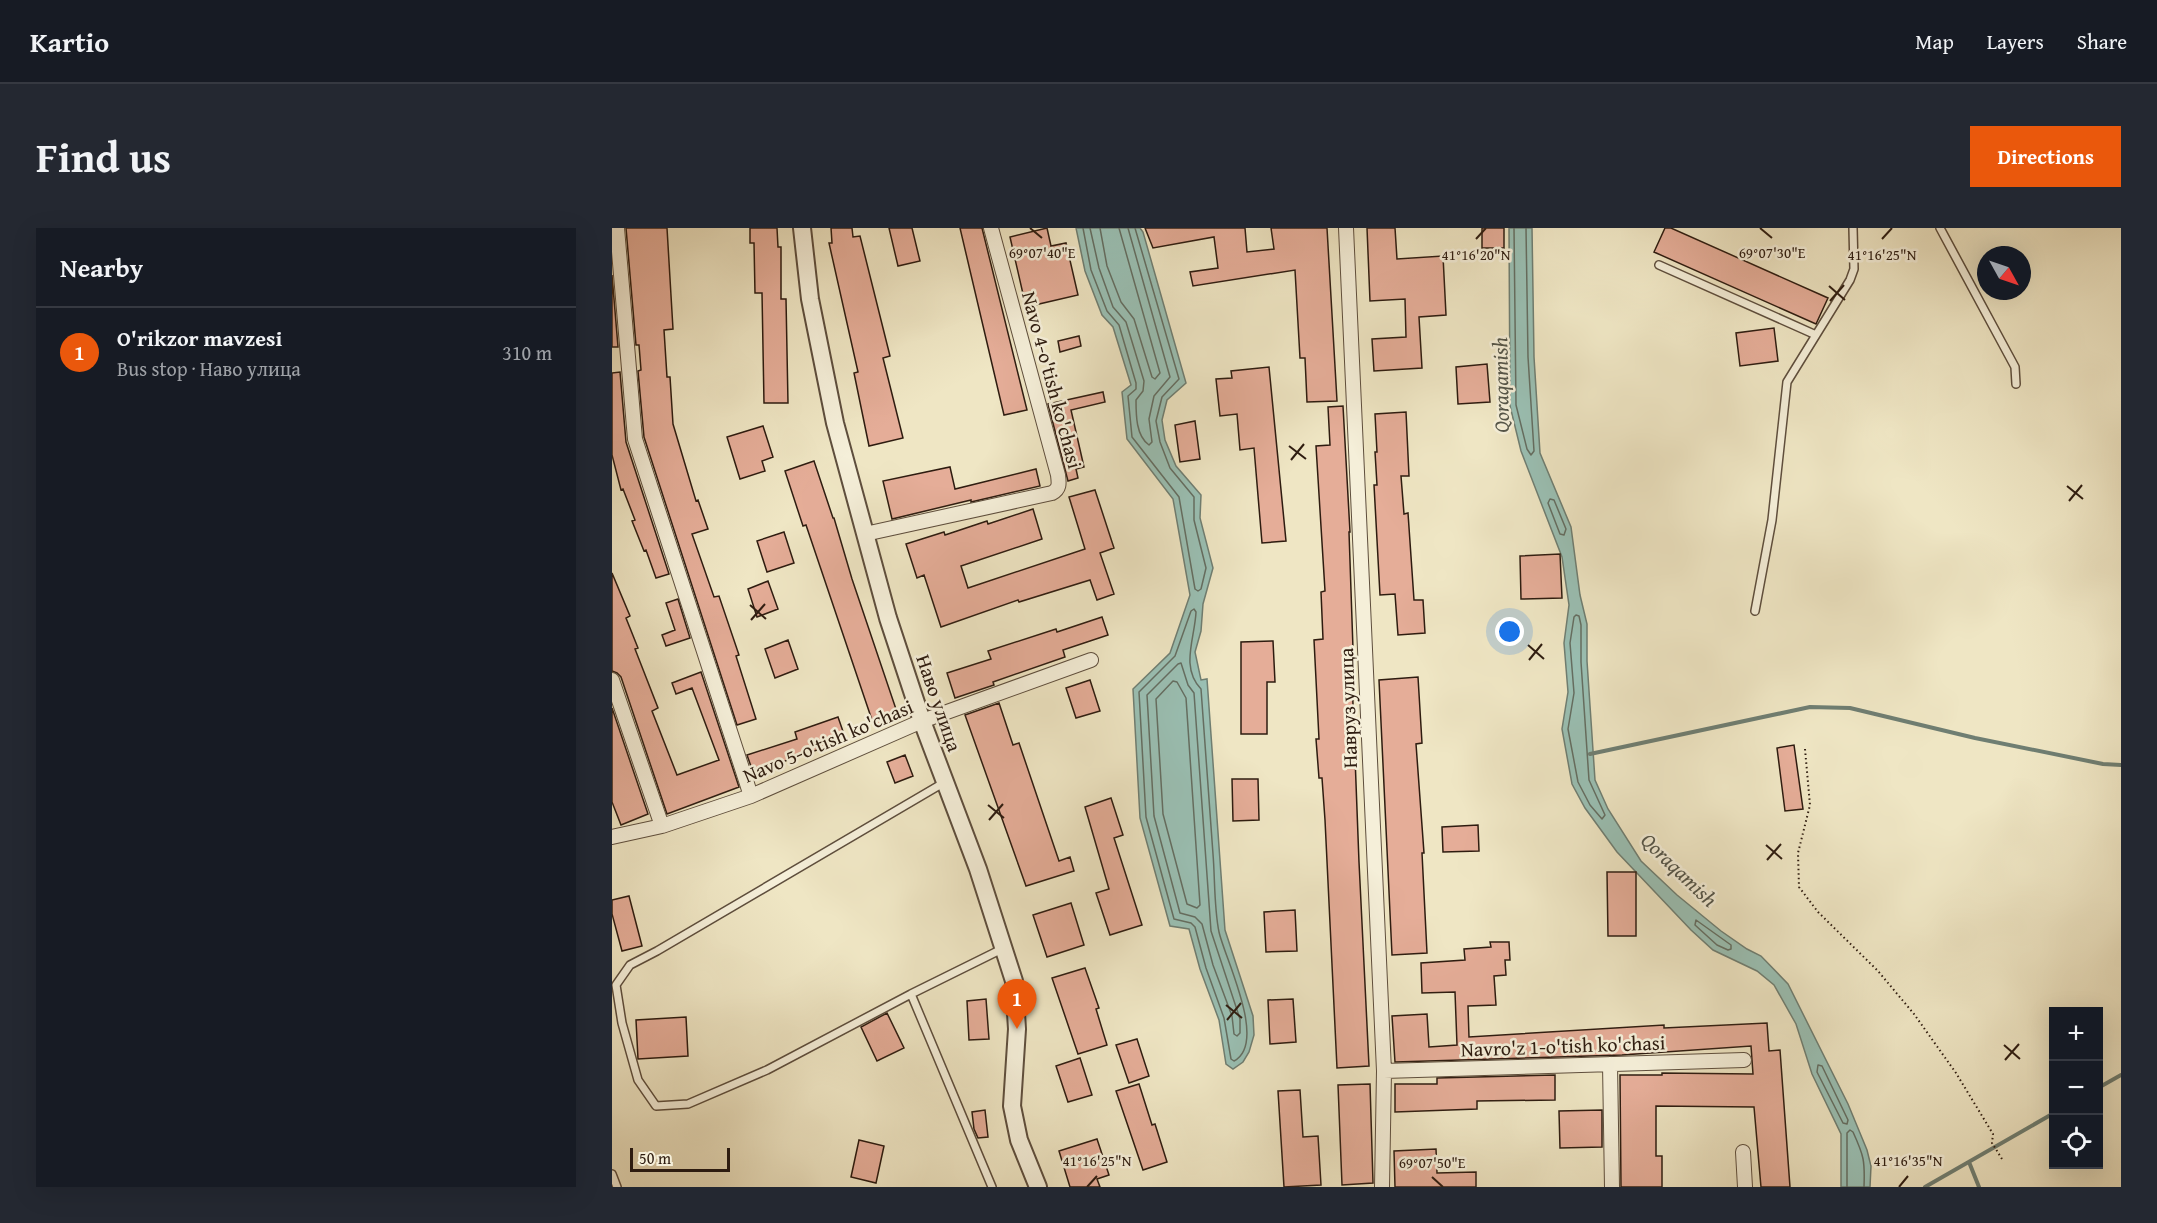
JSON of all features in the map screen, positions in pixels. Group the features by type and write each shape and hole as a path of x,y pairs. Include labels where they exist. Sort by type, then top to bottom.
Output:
{"street":[{"path":"617,228 616,282 635,439 752,796"},
{"name":"Наво улица","path":"802,228 810,299 835,423 888,618 922,721 978,869 1014,981 1017,1029 1012,1106 1019,1140 1038,1187"},
{"name":"Navo 4-o'tish ko'chasi","path":"865,534 1053,493 1059,485 991,228"},
{"name":"Навруз улица","path":"1346,228 1384,1071 1382,1187"},
{"name":"Navo 5-o'tish ko'chasi","path":"612,837 662,826 752,796 922,721 1091,660"},
{"path":"612,680 662,826"},
{"name":"Navro'z 1-o'tish ko'chasi","path":"1384,1071 1744,1060"},
{"path":"1610,1064 1612,1187"},
{"path":"1743,1152 1745,1187"}],"lane":[{"path":"1755,611 1772,520 1787,382 1850,280 1854,269 1853,228"},
{"path":"1940,228 2015,367 2016,384"},
{"path":"1659,265 1816,335"},
{"path":"945,782 630,965 616,985 622,1023 638,1080 656,1106 688,1104 767,1070 911,994 1005,948"},
{"path":"911,994 992,1187"},
{"path":"612,1174 617,1187"}],"path":[{"path":"1804,749 1810,805 1798,853 1799,886 1818,912 1878,971 1914,1014 1956,1073 1993,1134 1992,1143 2002,1160"}],"water":[{"path":"1076,228 1140,228 1143,232 1186,383 1167,400 1162,420 1165,440 1176,466 1201,495 1200,518 1213,568 1203,604 1201,631 1195,652 1201,680 1207,679 1225,930 1253,1016 1254,1035 1243,1062 1233,1069 1226,1064 1219,1020 1200,969 1189,929 1170,926 1140,818 1133,689 1170,653 1190,595 1173,499 1127,439 1122,392 1131,385 1113,327 1102,315 1085,271"},
{"path":"1509,228 1532,228 1534,357 1540,453 1571,527 1580,595 1587,624 1587,661 1595,780 1608,809 1641,861 1677,895 1721,931 1761,956 1788,984 1848,1104 1867,1150 1871,1166 1870,1187 1841,1187 1841,1134 1812,1074 1796,1024 1774,985 1757,971 1713,950 1691,930 1617,852 1585,808 1572,784 1562,729 1568,692 1564,643 1569,605 1562,557 1521,451 1510,406"}],"building":[{"path":"626,228 667,228 673,329 664,330 673,424 696,501 698,500 708,529 692,534 714,597 719,596 739,655 736,656 756,719 737,725 644,437 638,371 641,370 639,345 636,345"},
{"path":"750,228 777,228 778,247 781,247 781,299 786,299 788,403 764,403 762,293 755,293 754,243 750,243"},
{"path":"831,228 852,228 853,237 860,236 890,356 883,358 903,438 869,446 854,373 858,372 829,243 832,243"},
{"path":"889,228 912,228 920,261 898,266"},
{"path":"960,228 982,228 1027,410 1004,415"},
{"path":"1047,228 1051,246 1066,243 1078,295 1026,307 1010,237"},
{"path":"1145,228 1245,228 1247,252 1274,249 1271,228 1327,228 1337,401 1307,402 1305,358 1300,358 1295,270 1193,286 1190,272 1218,268 1214,237 1153,248"},
{"path":"1367,228 1395,228 1397,259 1443,256 1446,315 1419,317 1422,368 1374,371 1372,339 1406,337 1405,299 1370,301"},
{"path":"1482,228 1504,228 1504,248 1482,248"},
{"path":"1665,228 1671,228 1828,298 1816,324 1654,252"},
{"path":"612,275 618,347 612,347"},
{"path":"1774,328 1778,361 1740,366 1736,333"},
{"path":"1079,336 1081,346 1060,352 1058,341"},
{"path":"1487,364 1490,402 1458,404 1456,367"},
{"path":"1269,367 1286,541 1262,543 1254,448 1240,450 1237,414 1220,416 1216,379 1232,378 1231,371"},
{"path":"620,372 626,442 669,574 656,578 632,521 635,520 623,489 621,490 612,455 612,373"},
{"path":"1103,392 1105,402 1071,410 1084,467 1076,469 1078,478 1068,481 1048,404"},
{"path":"1343,406 1350,532 1354,678 1352,678 1369,1066 1337,1068 1325,820 1316,739 1319,739 1314,640 1323,639 1321,592 1325,591 1316,446 1330,445 1328,407"},
{"path":"1406,412 1409,476 1401,476 1404,514 1408,513 1414,600 1423,600 1425,633 1398,635 1395,594 1380,595 1374,485 1377,485 1375,414"},
{"path":"1195,421 1200,459 1180,462 1175,425"},
{"path":"763,426 773,457 762,461 765,471 740,479 727,437"},
{"path":"814,461 899,718 874,726 806,525 803,526 785,471"},
{"path":"950,467 955,489 1036,469 1040,486 892,519 883,481"},
{"path":"1095,490 1114,548 1100,553 1114,594 1097,600 1090,580 1019,602 1018,600 941,627 924,575 917,578 906,544 944,532 945,535 987,521 988,524 1033,509 1042,539 961,566 968,588 1085,549 1069,497"},
{"path":"784,532 794,563 767,572 757,541"},
{"path":"1560,554 1562,598 1521,599 1520,556"},
{"path":"612,573 630,616 626,618 638,648 635,649 658,708 652,711 677,775 719,760 692,688 676,694 672,683 701,672 739,787 667,814 621,677 612,671"},
{"path":"768,581 778,609 757,617 748,589"},
{"path":"678,599 690,638 666,646 662,635 675,630 666,603"},
{"path":"1102,617 1108,635 1063,650 1065,657 955,698 947,673 991,659 988,651"},
{"path":"788,640 798,669 775,678 765,649"},
{"path":"1273,641 1275,682 1267,682 1267,734 1241,734 1241,642"},
{"path":"1418,677 1422,743 1416,744 1424,853 1422,853 1427,953 1392,955 1379,680"},
{"path":"1090,680 1100,711 1076,718 1066,688"},
{"path":"999,703 1013,745 1019,743 1059,861 1070,857 1074,871 1026,886 965,715"},
{"path":"612,708 648,814 621,825 612,802"},
{"path":"838,717 846,740 753,772 747,755 797,739 795,732"},
{"path":"1794,745 1803,809 1785,811 1777,748"},
{"path":"905,755 913,776 895,783 887,762"},
{"path":"1232,779 1258,779 1259,820 1233,821"},
{"path":"1111,798 1123,835 1114,838 1142,925 1110,935 1096,893 1109,889 1085,807"},
{"path":"1478,825 1479,851 1443,852 1442,827"},
{"path":"1607,872 1636,872 1636,936 1608,936"},
{"path":"629,896 642,946 622,951 612,914 612,900"},
{"path":"1071,903 1084,945 1047,957 1033,915"},
{"path":"1295,910 1297,951 1266,952 1264,912"},
{"path":"1490,942 1509,942 1510,960 1505,960 1506,975 1494,976 1496,1005 1468,1006 1469,1037 1664,1025 1664,1028 1767,1023 1769,1051 1780,1050 1790,1187 1761,1187 1754,1107 1656,1106 1656,1156 1662,1156 1662,1187 1621,1187 1620,1075 1753,1074 1751,1046 1622,1055 1395,1062 1392,1016 1427,1014 1429,1047 1457,1045 1455,992 1422,993 1421,963 1465,960 1464,949 1491,947"},
{"path":"1085,968 1099,1008 1096,1009 1107,1045 1078,1054 1052,978"},
{"path":"986,999 989,1039 969,1040 967,1001"},
{"path":"1293,999 1296,1042 1270,1044 1268,1000"},
{"path":"887,1013 904,1048 877,1061 861,1027"},
{"path":"686,1017 688,1056 638,1059 636,1020"},
{"path":"1137,1039 1149,1076 1129,1083 1116,1045"},
{"path":"1080,1058 1092,1095 1068,1102 1056,1066"},
{"path":"1555,1075 1555,1100 1477,1101 1477,1109 1395,1112 1395,1084 1437,1084 1437,1078"},
{"path":"1139,1084 1167,1162 1143,1170 1116,1091"},
{"path":"1370,1084 1373,1183 1342,1185 1338,1085"},
{"path":"1300,1090 1303,1137 1318,1136 1321,1185 1284,1187 1278,1091"},
{"path":"985,1110 988,1137 978,1138 974,1129 972,1112"},
{"path":"1602,1110 1602,1147 1560,1148 1559,1111"},
{"path":"1097,1139 1109,1175 1097,1179 1100,1187 1070,1187 1059,1151"},
{"path":"859,1140 884,1146 876,1183 851,1177"},
{"path":"1436,1149 1437,1173 1476,1172 1476,1187 1395,1187 1394,1151"}],"waterway":[{"path":"1590,754 1810,707 1850,708 1975,738 2103,764 2121,765"},
{"path":"2103,1085 2121,1075"},
{"path":"1925,1187 2051,1115"},
{"path":"1969,1162 1979,1187"}],"place":[{"name":"O'rikzor mavzesi","path":"1017,1029"}],"water label":[{"name":"Qoraqamish","path":"1501,385"},
{"name":"Qoraqamish","path":"1679,870"}]}
